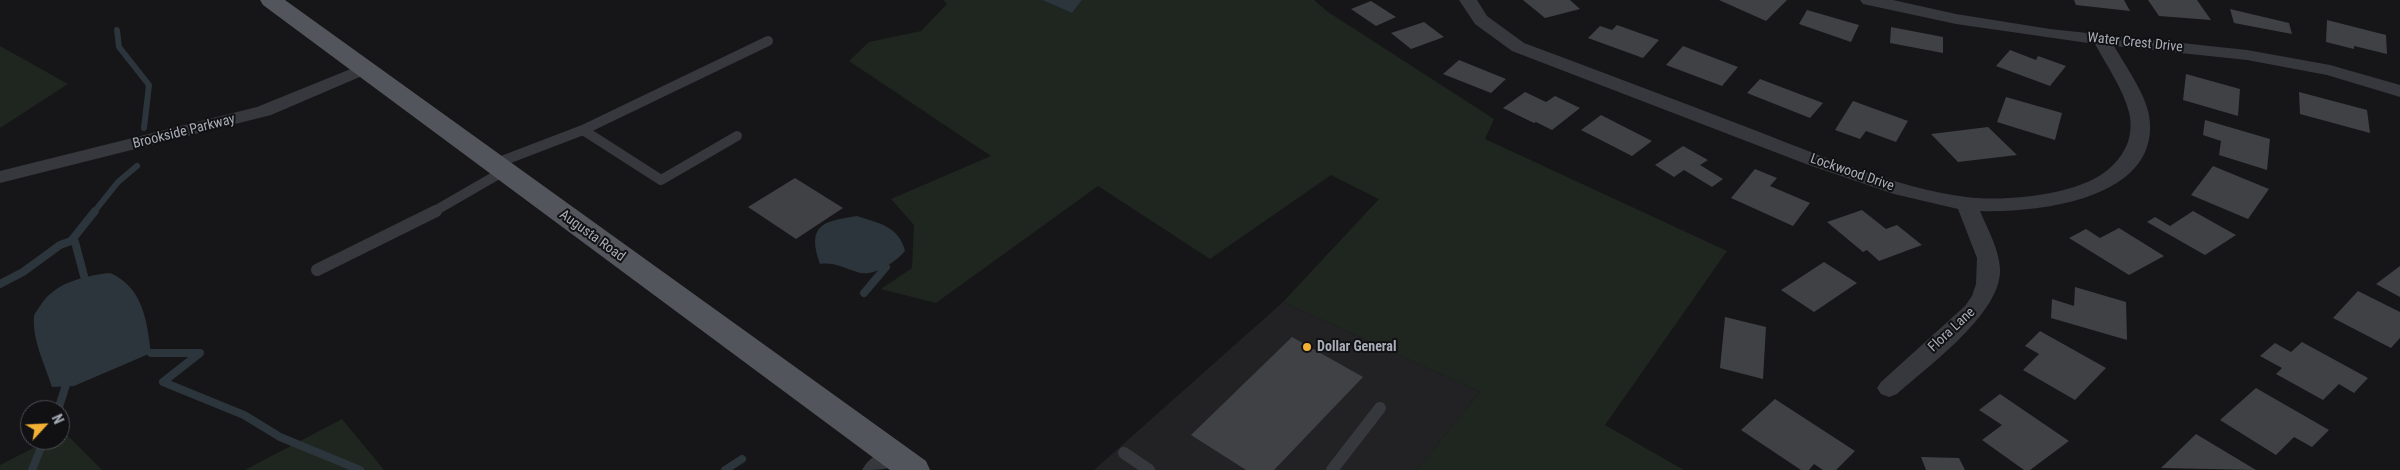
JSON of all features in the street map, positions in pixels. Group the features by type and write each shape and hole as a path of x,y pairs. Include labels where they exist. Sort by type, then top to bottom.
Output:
{"main road":[{"name":"Augusta Road","path":"271,0 499,168 895,465"}],"street":[{"name":"Lockwood Drive","path":"1468,0 1481,20 1518,47 1666,102 1813,160 1901,189 1966,204 2022,204 2068,196 2099,185 2113,176 2132,158 2140,137 2139,114 2135,102 2102,40"},
{"name":"Water Crest Drive","path":"1869,0 1956,19 2102,40 2257,56 2330,70 2400,91"},
{"name":"Brookside Parkway","path":"0,178 264,111 363,69"},
{"name":"Flora Lane","path":"1889,388 1973,312 1988,286 1991,272 1989,258 1966,204"}],"lane":[{"path":"317,270 441,208 499,168 584,130 768,41"},
{"path":"584,130 662,180 737,136"},
{"path":"1332,470 1380,408"},
{"path":"1124,453 1150,470"}],"shaded area":[{"path":"943,0 1042,0 1072,13 1082,0 1314,0 1328,12 1494,119 1485,139 1727,251 1605,425 1684,470 1417,470 1480,392 1283,302 1379,199 1331,175 1210,259 1098,186 936,303 881,289 912,268 914,225 891,199 991,156 849,61 869,42 921,31 947,4"},
{"path":"1042,0 1082,0 1072,13"},
{"path":"0,46 68,84 0,128"},
{"path":"857,216 893,231 898,236 905,251 890,264 870,273 820,264 815,241 820,227 835,220"},
{"path":"110,273 121,279 136,296 145,317 151,353 74,386 52,387 37,343 34,325 35,314 46,298 62,286 80,278"},
{"name":"Dollar General","path":"1283,302 1480,392 1417,470 1094,470"},
{"path":"342,419 384,470 245,470"},
{"path":"70,438 102,470 0,470 0,465 29,450 70,450"}],"building":[{"path":"1523,0 1570,0 1580,9 1545,18"},
{"path":"1719,0 1787,0 1766,21"},
{"path":"2074,0 2124,0 2130,11 2076,5"},
{"path":"2148,0 2197,0 2211,20 2159,16"},
{"path":"1371,1 1396,17 1376,26 1351,9"},
{"path":"2230,9 2289,23 2292,34 2234,23"},
{"path":"1807,10 1859,25 1851,42 1799,24"},
{"path":"2327,20 2386,35 2387,54 2326,42"},
{"path":"1424,22 1444,37 1411,49 1391,33"},
{"path":"1617,25 1659,40 1643,58 1588,38 1600,26 1612,30"},
{"path":"1891,27 1943,37 1943,53 1890,43"},
{"path":"1683,46 1738,67 1722,86 1666,65"},
{"path":"2010,50 2036,60 2038,56 2066,66 2050,86 1996,66"},
{"path":"1459,60 1506,79 1491,93 1443,74"},
{"path":"2186,74 2240,89 2238,116 2183,100"},
{"path":"1760,79 1823,103 1810,118 1747,93"},
{"path":"1525,92 1546,102 1555,96 1580,108 1552,130 1503,108"},
{"path":"2299,92 2367,110 2370,133 2300,114"},
{"path":"2006,97 2062,113 2055,140 1997,122"},
{"path":"1853,101 1908,121 1896,142 1866,131 1860,139 1835,130"},
{"path":"1601,115 1652,141 1632,156 1581,130"},
{"path":"2205,120 2270,139 2267,170 2219,155 2221,141 2203,135"},
{"path":"1988,127 2017,155 1958,162 1931,134"},
{"path":"1683,146 1708,160 1700,165 1723,179 1712,187 1684,170 1674,177 1655,165"},
{"path":"2213,166 2269,189 2248,219 2191,195"},
{"path":"1755,169 1777,178 1770,186 1810,203 1793,226 1731,198"},
{"path":"795,178 843,208 796,239 748,207"},
{"path":"1862,210 1886,229 1897,225 1922,245 1879,261 1867,250 1863,252 1827,222"},
{"path":"2193,211 2236,235 2205,255 2147,222 2155,217 2170,226"},
{"path":"2119,228 2164,256 2129,275 2069,238 2086,229 2100,238"},
{"path":"1824,262 1857,283 1814,312 1781,290"},
{"path":"2400,266 2400,297 2376,284"},
{"path":"2075,287 2126,302 2127,340 2051,318 2052,299 2074,306"},
{"path":"2358,291 2400,312 2400,338 2391,348 2333,318"},
{"path":"1725,317 1766,327 1763,379 1720,368"},
{"path":"2040,331 2106,368 2075,400 2023,370 2039,354 2025,346"},
{"path":"1292,337 1363,377 1274,470 1246,470 1191,435"},
{"path":"2302,342 2368,378 2354,393 2339,384 2323,400 2276,374 2282,368 2260,356 2275,343 2291,352"},
{"path":"2256,388 2329,430 2312,447 2294,437 2276,455 2220,420"},
{"path":"2000,394 2069,441 2030,470 2024,470 1982,440 2002,425 1979,410"},
{"path":"1775,399 1855,451 1836,470 1823,470 1814,464 1809,470 1801,470 1741,430"},
{"path":"2196,434 2256,470 2161,468"},
{"path":"1921,457 1959,458 1965,470 1926,470"}],"waterway":[{"path":"117,30 119,47 149,85 144,128"},
{"path":"94,212 118,182 137,166"},
{"path":"71,241 95,211"},
{"path":"0,284 23,272 60,245 71,241"},
{"path":"71,241 75,242 84,276"},
{"path":"864,293 886,267"},
{"path":"151,353 200,353 163,382 244,415 280,437 360,470"},
{"path":"61,400 66,385"},
{"path":"32,470 40,450"},
{"path":"725,470 742,459"}],"place":[{"name":"Dollar General","path":"1307,347"}]}
